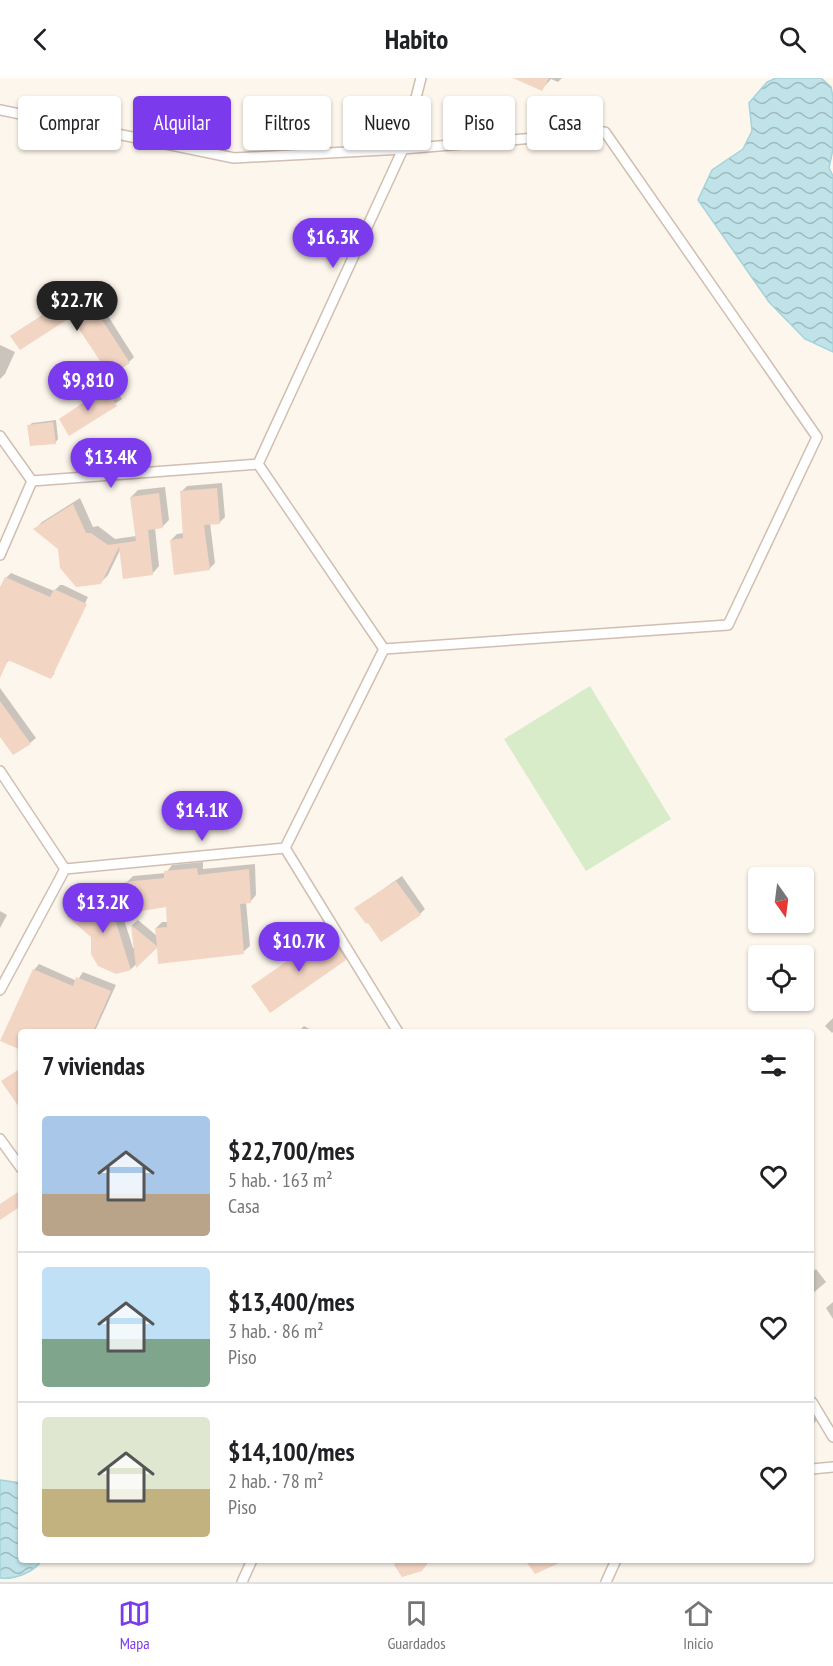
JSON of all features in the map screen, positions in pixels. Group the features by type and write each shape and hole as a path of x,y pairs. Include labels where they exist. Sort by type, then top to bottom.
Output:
{"street":[{"path":"416,96 421,78"},
{"path":"0,110 234,158 384,150"},
{"path":"384,649 728,625 817,437 604,132 431,147"},
{"path":"258,464 403,150"},
{"path":"0,436 32,481"},
{"path":"32,481 258,464"},
{"path":"258,464 384,649"},
{"path":"0,555 32,481"},
{"path":"285,848 384,649"},
{"path":"0,771 64,869"},
{"path":"64,869 285,848"},
{"path":"285,848 396,1029"},
{"path":"0,990 64,869"},
{"path":"0,1139 18,1164"},
{"path":"814,1405 833,1437"},
{"path":"814,1470 833,1467"},
{"path":"242,1582 251,1563"},
{"path":"606,1582 615,1563"}],"green space":[{"path":"590,686 671,819 586,871 504,739"}],"water":[{"path":"776,78 821,78 831,87 833,149 829,168 833,176 833,352 805,339 769,302 698,200 712,170 743,149 752,131 749,103 767,82"},
{"path":"0,1480 18,1483 18,1563 40,1563 18,1576 0,1578"}],"building":[{"path":"513,78 549,78 542,91"},
{"path":"79,292 92,311 95,309 130,363 110,376 71,317 20,350 10,336"},
{"path":"105,388 117,406 69,436 59,419"},
{"path":"53,422 56,444 30,446 27,425"},
{"path":"217,488 220,524 204,525 210,570 174,575 170,540 183,538 180,491"},
{"path":"159,493 163,528 148,530 153,575 123,579 119,547 101,584 76,587 60,568 58,549 33,529 73,504 86,533 91,533 108,545 136,541 130,497"},
{"path":"5,577 50,597 54,589 87,604 51,679 8,660 0,678 0,587"},
{"path":"0,701 31,744 13,755 0,737"},
{"path":"197,868 198,875 249,869 251,903 240,904 244,954 158,964 157,948 136,968 131,925 157,946 155,928 167,927 166,907 129,913 125,882 164,878 164,871"},
{"path":"396,881 421,915 381,942 354,908"},
{"path":"106,891 131,970 116,974 98,966 91,954 91,937 67,916"},
{"path":"328,933 346,960 270,1013 251,986"},
{"path":"33,969 73,986 76,977 111,991 94,1029 18,1029 18,1049 0,1041"},
{"path":"18,1070 18,1106 1,1081"},
{"path":"18,1192 18,1208 0,1220 0,1204"},
{"path":"396,1563 428,1563 422,1571 402,1577 394,1565"},
{"path":"527,1563 559,1563 535,1574"}]}
